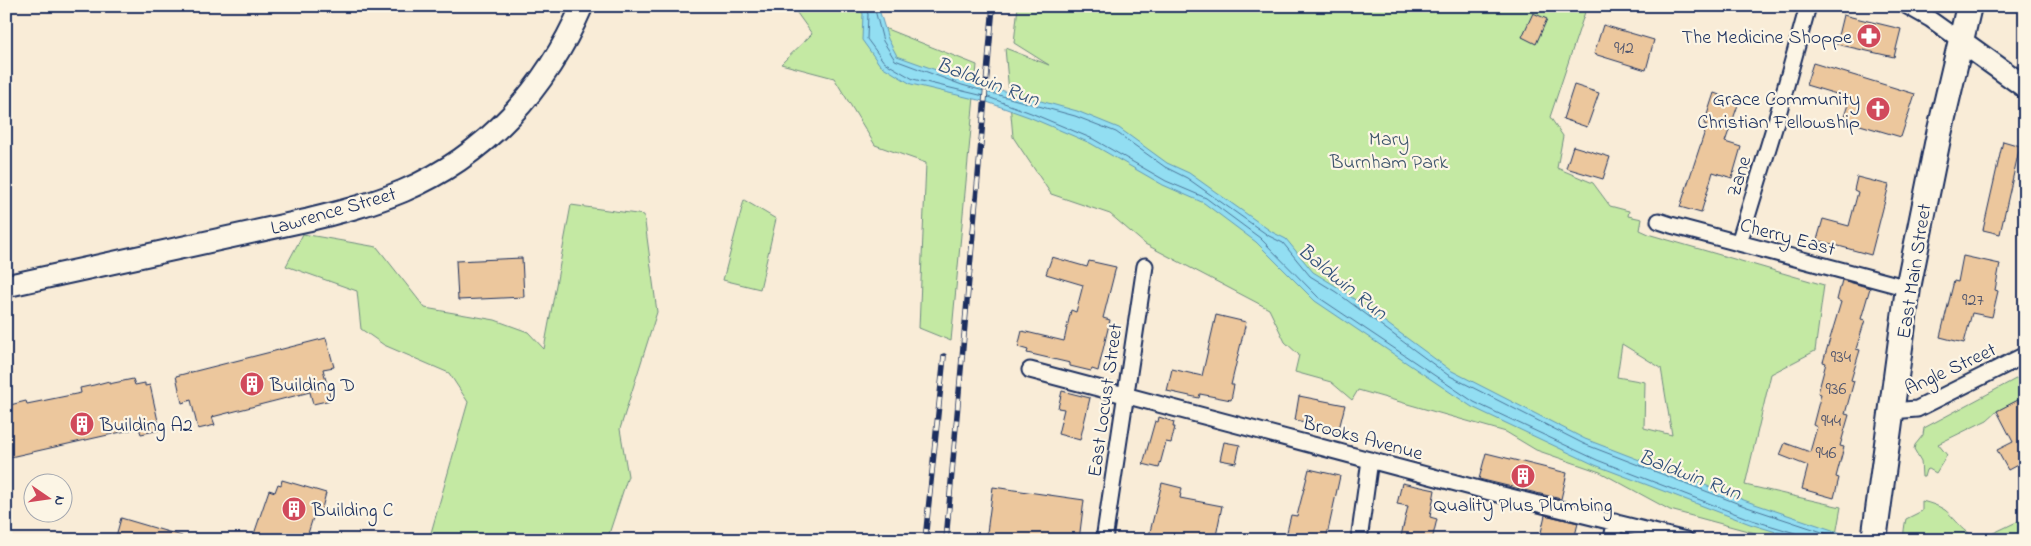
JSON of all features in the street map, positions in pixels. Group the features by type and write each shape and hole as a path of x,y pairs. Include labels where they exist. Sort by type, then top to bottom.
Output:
{"main road":[{"name":"East Main Street","path":"1875,532 1908,288 1921,216 1969,6"}],"street":[{"name":"Lawrence Street","path":"6,286 308,220 356,207 404,190 466,155 505,123 549,68 572,29 582,6"},
{"name":"Zane","path":"1739,243 1775,125 1808,6"},
{"path":"1907,6 1930,19 2025,87"},
{"name":"Cherry East","path":"1659,221 1670,226 1908,288"},
{"name":"East Locust Street","path":"1104,540 1145,266"},
{"name":"Angle Street","path":"1891,411 1918,409 2025,355"},
{"name":"Brooks Avenue","path":"1030,370 1370,460 1686,540"},
{"path":"1359,540 1370,460"},
{"path":"1612,540 1614,522"}],"green space":[{"path":"792,6 858,6 874,24 977,65 951,341 919,328 926,163 875,145 834,78 781,64 812,34"},
{"name":"Mary Burnham Park","path":"1018,6 1587,6 1550,117 1563,136 1557,168 1593,183 1610,206 1629,211 1628,216 1642,219 1640,230 1651,235 1824,285 1815,351 1771,374 1745,485 1841,507 1835,540 1781,540 1670,510 1600,472 1536,450 1506,432 1358,390 1352,400 1331,382 1295,372 1299,355 1285,342 1269,309 1145,244 1110,214 1051,194 1013,137 1005,48 1049,65 1014,43","holes":["1622,344 1661,368 1672,435 1644,428 1645,382 1617,377"]},
{"path":"744,200 776,219 760,289 723,280"},
{"path":"571,205 644,215 657,312 620,429 628,476 607,540 429,540 468,402 449,373 384,345 361,329 357,291 286,266 303,234 377,247 425,308 495,320 528,332 544,349"},
{"path":"2025,374 2025,397 1997,411 1987,420 1938,444 1947,455 1936,473 1929,469 1926,470 1924,477 1922,477 1921,461 1914,449 1923,435 1924,428"},
{"path":"1922,501 1945,510 1967,532 1983,538 2025,518 2025,540 1903,540 1906,519 1922,511"}],"water":[{"path":"860,6 878,6 888,39 897,56 964,80 1077,111 1119,128 1167,163 1189,173 1272,232 1286,239 1313,272 1339,288 1450,370 1585,439 1749,502 1862,540 1802,540 1750,524 1595,465 1472,407 1315,301 1256,242 1204,203 1163,185 1090,143 1029,117 987,102 911,84 880,65 862,40 863,14"}],"building":[{"path":"1533,13 1547,19 1536,44 1522,37"},
{"name":"The Medicine Shoppe","path":"1843,15 1901,29 1894,57 1836,44"},
{"path":"1603,25 1654,40 1646,70 1594,54"},
{"name":"Grace Community Christian Fellowship","path":"1813,63 1915,94 1901,137 1843,120 1850,98 1806,85"},
{"path":"1574,85 1599,93 1587,127 1563,119"},
{"path":"1714,93 1739,102 1725,142 1741,147 1732,178 1713,172 1701,213 1680,207 1707,125 1704,124"},
{"path":"2003,141 2020,146 2000,234 1983,230"},
{"path":"1573,146 1610,157 1603,179 1566,168"},
{"path":"1857,177 1889,185 1871,255 1817,240 1823,219 1849,226 1858,192 1854,190"},
{"path":"1963,256 2000,264 1995,290 1998,291 1992,317 1972,313 1964,343 1940,337 1954,281 1958,282"},
{"path":"1052,257 1087,267 1089,261 1116,267 1103,318 1110,320 1098,371 1070,366 1070,363 1027,353 1028,350 1018,347 1022,331 1064,341 1071,310 1076,312 1083,285 1046,274"},
{"path":"522,258 524,297 458,300 456,261"},
{"path":"1842,280 1870,288 1861,319 1865,320 1856,349 1860,350 1851,380 1854,381 1845,414 1849,415 1840,446 1844,447 1836,477 1839,478 1834,498 1802,489 1808,466 1780,455 1785,443 1810,452 1817,427 1813,425 1821,394 1818,393 1826,363 1823,362 1841,302 1837,300"},
{"path":"1216,315 1246,322 1231,385 1234,385 1231,400 1200,394 1199,398 1167,391 1172,369 1202,376"},
{"name":"Building D","path":"326,338 334,367 323,369 331,400 313,404 310,392 212,417 215,425 198,429 191,400 182,403 176,376"},
{"name":"Building A2","path":"133,379 135,385 145,383 145,386 150,385 160,430 141,434 139,428 6,458 6,406 26,401 27,404 81,393 80,388 109,381 109,384"},
{"path":"1062,391 1090,398 1080,440 1058,434 1064,409 1058,408"},
{"path":"1299,396 1345,405 1338,433 1326,429 1326,426 1295,420"},
{"path":"2018,400 2025,412 2025,464 2023,462 2008,470 1997,450 2013,442 1997,411"},
{"path":"1159,417 1174,422 1173,427 1175,427 1171,443 1166,442 1159,468 1143,464 1155,421 1158,422"},
{"path":"1224,442 1240,445 1236,463 1220,460"},
{"name":"Quality Plus Plumbing","path":"1486,453 1567,473 1561,499 1479,479"},
{"path":"1309,469 1340,476 1326,540 1301,540 1286,536 1291,515 1297,516"},
{"name":"Building C","path":"282,480 326,493 321,512 315,511 306,540 252,540 269,490 275,492 278,484 281,485"},
{"path":"1162,483 1182,488 1180,498 1222,506 1216,536 1208,535 1207,540 1148,540"},
{"path":"1402,483 1435,490 1430,517 1437,519 1432,540 1414,540 1401,536 1408,506 1397,504"},
{"path":"993,487 1084,500 1079,540 986,540"},
{"path":"1545,515 1578,523 1574,540 1554,540 1540,537"},
{"path":"121,518 182,536 182,540 115,540"}],"railway":[{"path":"946,540 993,6"},
{"path":"925,540 944,356"}],"place":[{"name":"The Medicine Shoppe","path":"1869,36"},
{"name":"Grace Community Christian Fellowship","path":"1878,109"},
{"name":"Building D","path":"252,384"},
{"name":"Building A2","path":"82,424"},
{"name":"Quality Plus Plumbing","path":"1523,476"},
{"name":"Building C","path":"294,509"}],"water label":[{"name":"Baldwin Run","path":"988,81"},
{"name":"Baldwin Run","path":"1343,281"},
{"name":"Baldwin Run","path":"1690,474"}]}
